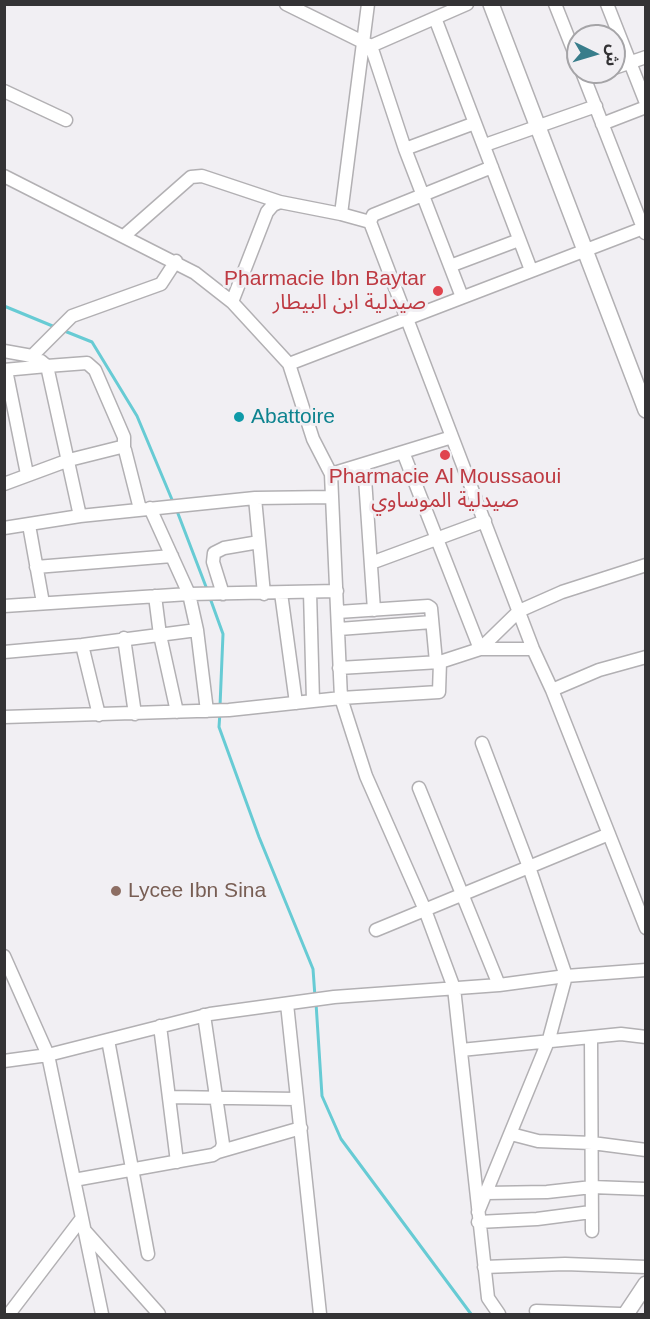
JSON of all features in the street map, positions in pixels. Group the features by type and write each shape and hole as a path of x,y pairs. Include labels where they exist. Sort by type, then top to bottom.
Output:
{"main road":[{"path":"491,4 585,250 639,374 645,410"},
{"path":"626,1314 645,1284"}],"street":[{"path":"286,4 367,44 462,297"},
{"path":"341,214 367,44 368,4"},
{"path":"367,44 467,4"},
{"path":"555,4 566,32"},
{"path":"602,124 645,105 607,4"},
{"path":"435,18 531,270"},
{"path":"626,64 645,57"},
{"path":"289,364 531,270 645,230 586,84"},
{"path":"4,91 66,120"},
{"path":"484,145 596,106"},
{"path":"405,149 475,123"},
{"path":"492,168 373,215 370,222 405,320 533,649 552,690 645,928"},
{"path":"4,176 176,261 232,302 289,364 313,439 331,474 341,698 366,776 425,910 454,988 488,1298 499,1314"},
{"path":"124,236 191,177 202,176 280,202 370,222"},
{"path":"232,302 267,212 273,204 280,202"},
{"path":"450,266 519,240"},
{"path":"32,356 72,316 161,284 176,261"},
{"path":"4,351 32,356 47,366 80,516"},
{"path":"27,474 5,370 83,363 95,370 124,436 124,448 145,508 191,594 207,711"},
{"path":"331,474 452,437"},
{"path":"4,484 69,460 119,447 124,448"},
{"path":"403,452 480,649"},
{"path":"364,464 374,610"},
{"path":"4,528 145,508 255,498 332,497"},
{"path":"255,498 264,594"},
{"path":"371,563 485,521"},
{"path":"29,525 43,603"},
{"path":"219,594 213,562 214,553 224,548 259,542"},
{"path":"36,567 172,556"},
{"path":"480,649 519,611 562,592 645,565"},
{"path":"4,606 191,594 337,591"},
{"path":"310,592 313,701"},
{"path":"281,593 296,703"},
{"path":"155,596 160,635 177,712"},
{"path":"4,717 229,710 341,698 439,692 438,662 429,606 338,612"},
{"path":"339,628 432,622"},
{"path":"4,652 82,645 197,630"},
{"path":"124,638 135,714"},
{"path":"82,645 99,715"},
{"path":"339,668 438,662 480,649 533,649"},
{"path":"552,690 599,670 645,657"},
{"path":"478,1218 549,1039 566,976 529,867 482,743"},
{"path":"419,788 499,985"},
{"path":"376,930 609,834"},
{"path":"6,963 48,1055 102,1314"},
{"path":"4,1061 48,1055 204,1015 326,999 645,970"},
{"path":"286,1004 320,1314"},
{"path":"204,1015 223,1144 219,1152"},
{"path":"160,1026 177,1162"},
{"path":"461,1050 549,1039 591,1038 621,1034 645,1037"},
{"path":"591,1038 592,1230"},
{"path":"108,1040 148,1254"},
{"path":"169,1097 296,1099"},
{"path":"74,1180 177,1162 301,1128"},
{"path":"511,1134 538,1141 592,1143 645,1150"},
{"path":"486,1193 547,1192 592,1186 645,1189"},
{"path":"478,1218 537,1219 591,1212"},
{"path":"9,1314 82,1218"},
{"path":"85,1231 159,1314"},
{"path":"484,1267 565,1264 645,1267"},
{"path":"536,1311 620,1314"}],"waterway":[{"path":"4,306 55,327"},
{"path":"62,330 92,342 137,416 173,502"},
{"path":"177,511 208,592"},
{"path":"210,598 223,634 220,706"},
{"path":"220,712 219,727 259,837 313,969 315,997"},
{"path":"316,1003 322,1096 341,1139 471,1314"}],"place":[{"name":"Pharmacie Ibn Baytar صيدلية ابن البيطار","path":"438,291"},
{"name":"Abattoire","path":"239,417"},
{"name":"Pharmacie Al Moussaoui صيدلية الموساوي","path":"445,455"},
{"name":"Lycee Ibn Sina","path":"116,891"}]}
